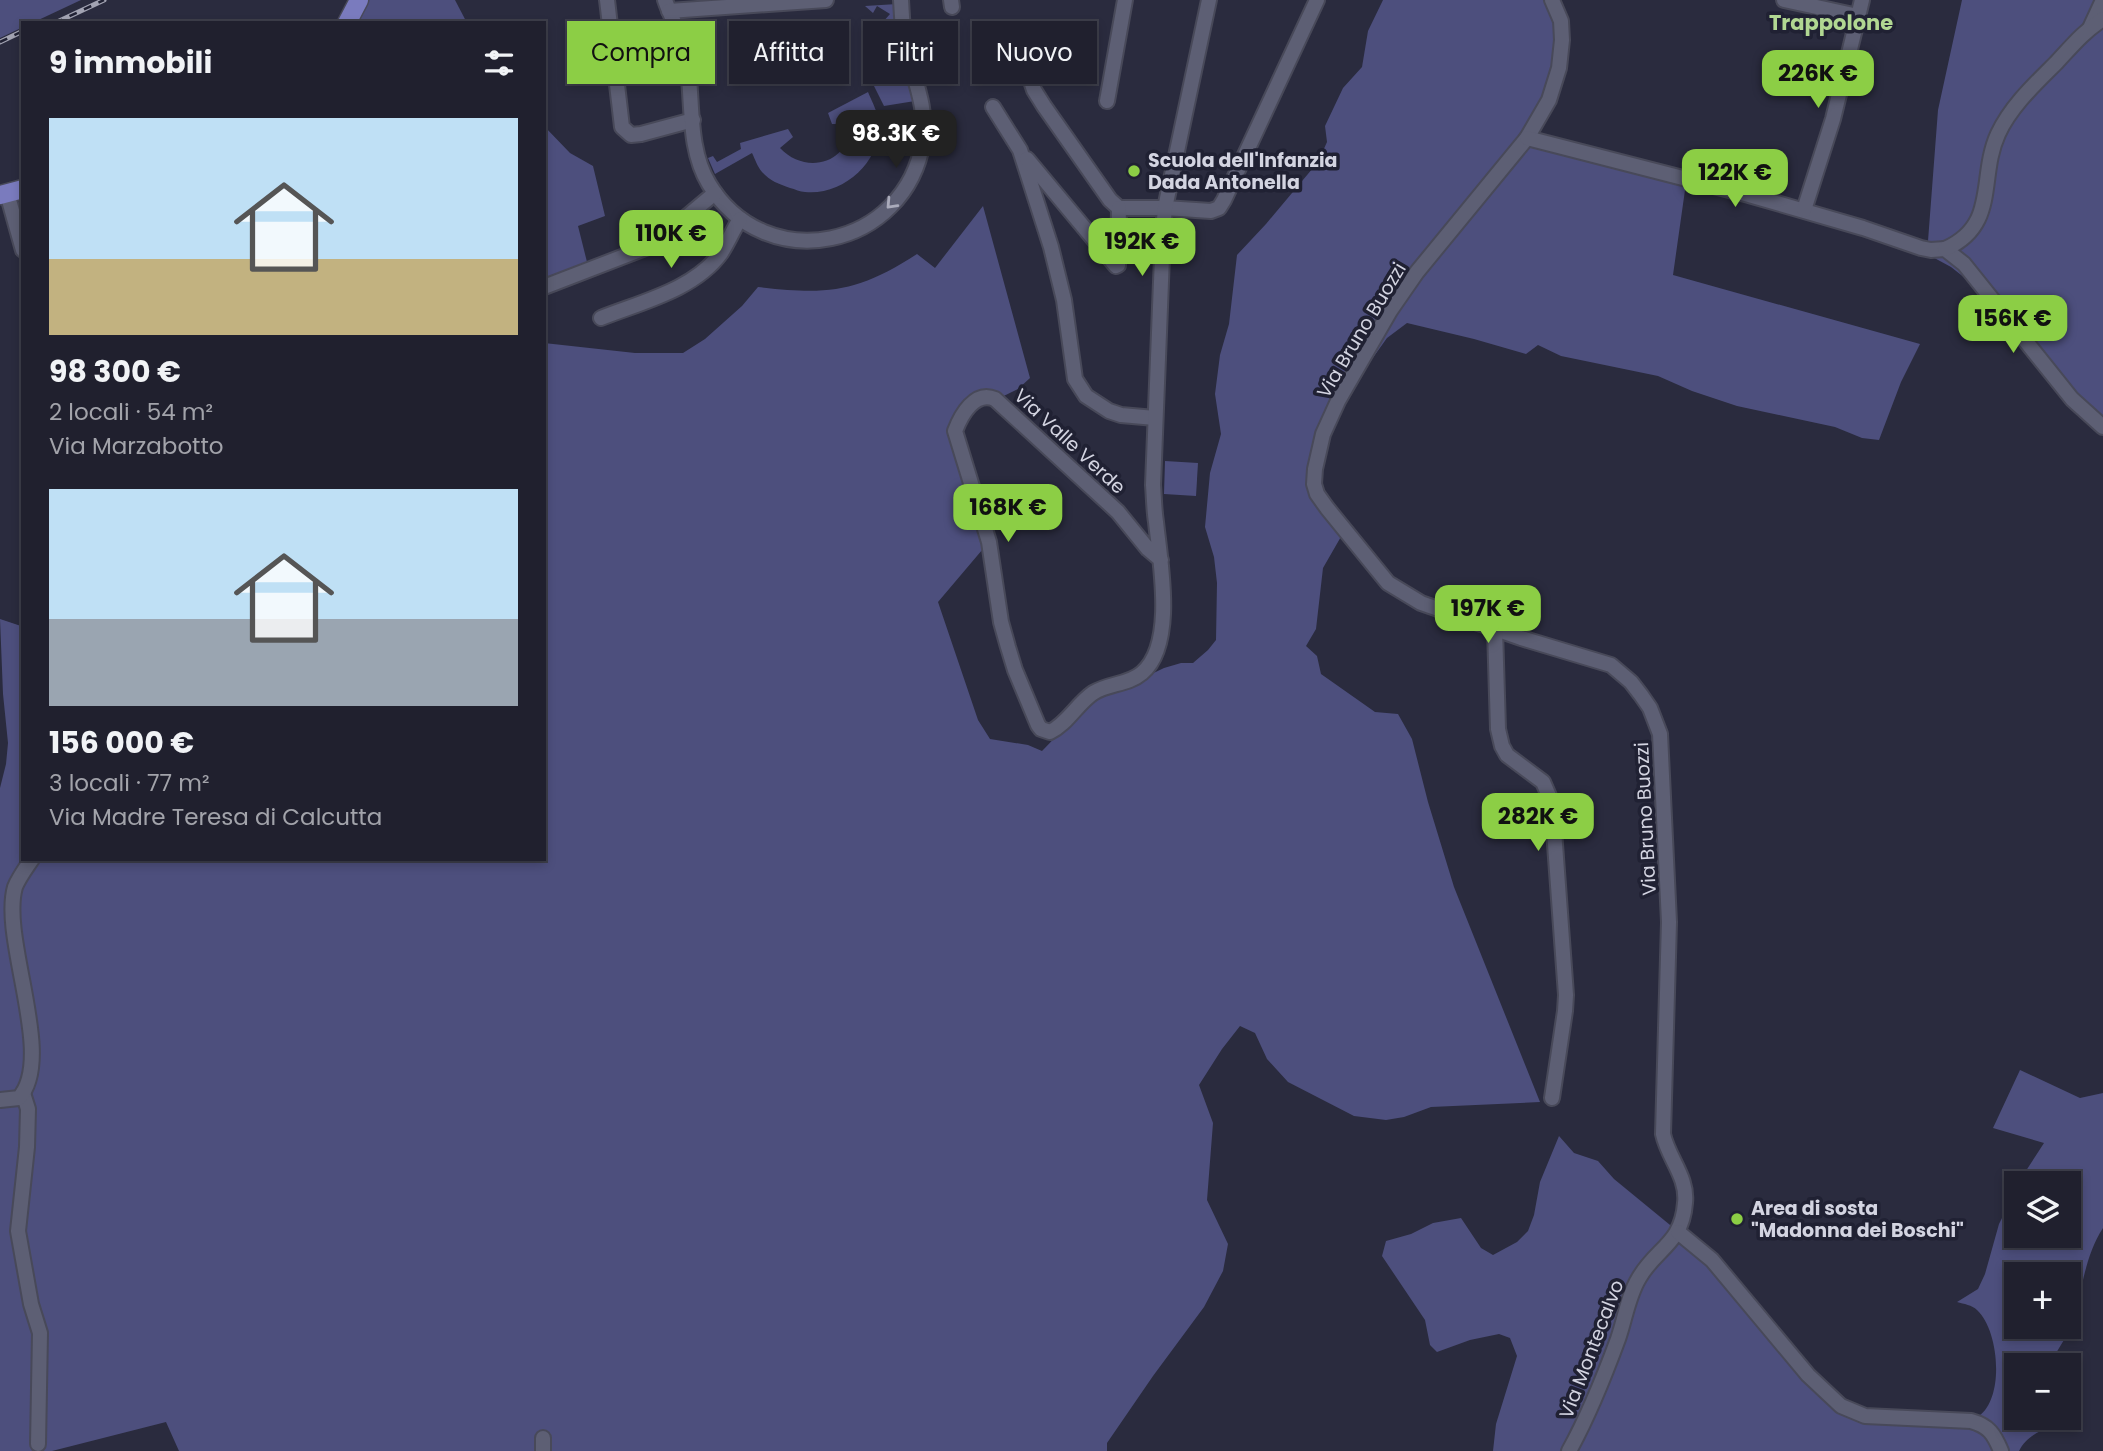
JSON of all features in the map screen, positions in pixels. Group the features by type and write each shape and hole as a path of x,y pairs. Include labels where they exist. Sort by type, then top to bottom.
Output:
{"main road":[{"path":"348,21 359,0"}],"street":[{"path":"607,0 622,127 631,135 641,134 692,120"},
{"path":"826,0 667,6 685,52 698,160 705,177 715,193 740,219 778,237 806,242 845,235 873,222 904,189 917,166 923,141 923,112 905,41 901,0"},
{"path":"1107,101 1125,0"},
{"name":"Via Valle Verde","path":"1161,560 1148,549 1111,505 995,399 984,396 973,402 955,431 989,542 1002,622 1011,658 1041,729 1045,732 1054,730 1095,692 1111,684 1131,680 1146,670 1156,651 1161,630 1161,560 1153,485 1165,208 1209,0"},
{"path":"1032,84 1044,106 1119,208 1211,211 1219,208 1317,0"},
{"name":"Via Bruno Buozzi","path":"1552,0 1561,21 1562,40 1560,61 1549,100 1527,138 1433,252 1390,311 1338,401 1323,435 1314,484 1317,494 1388,583 1421,603 1611,665 1631,682 1657,722 1661,745 1669,922 1663,1133 1670,1157 1684,1181 1686,1191 1684,1214 1678,1231"},
{"path":"1783,0 1858,16"},
{"path":"1804,211 1833,119 1863,0"},
{"path":"1527,138 1804,211 1920,248 1945,249 1964,238 1981,218 1993,147 2007,117 2031,88 2097,23 2103,0"},
{"path":"993,107 1020,150 1116,266 1119,208"},
{"path":"1020,150 1051,247 1064,300 1074,379 1086,396 1109,411 1121,415 1155,418"},
{"path":"10,192 7,219 21,246"},
{"path":"546,286 653,245 715,193"},
{"path":"601,318 667,292 701,273 722,251 740,219"},
{"path":"1945,249 1964,264 2072,399 2103,427"},
{"path":"1495,629 1500,738 1507,755 1543,782 1552,803 1566,978 1565,1011 1552,1098"},
{"path":"0,1100 19,1098 30,1072 30,1040 14,931 13,903 15,887 31,861"},
{"path":"23,1093 28,1109 27,1147 18,1231 31,1304 40,1333 38,1444"},
{"path":"1678,1231 1712,1260 1808,1375 1842,1406 1865,1416 1979,1423 1995,1436 2001,1451"},
{"name":"Via Montecalvo","path":"1569,1451 1586,1421 1639,1276 1678,1231"}],"shaded area":[{"path":"0,0 81,0 36,21 21,21 21,28 0,38"},
{"path":"360,0 455,0 466,21 347,21"},
{"path":"1383,0 1556,0 1564,37 1532,133 1595,163 1686,183 1673,275 1920,344 1901,382 1879,440 1862,438 1835,427 1737,406 1658,376 1561,356 1538,345 1526,354 1407,323 1387,338 1347,394 1331,429 1317,480 1323,498 1346,528 1323,568 1316,629 1306,646 1317,656 1321,674 1375,712 1398,714 1412,739 1454,887 1540,1102 1431,1107 1404,1117 1386,1120 1354,1116 1288,1082 1267,1059 1255,1033 1240,1026 1199,1085 1213,1123 1207,1200 1228,1244 1223,1271 1204,1307 1107,1443 1107,1451 179,1451 166,1422 52,1451 42,1451 34,1439 33,1451 0,1451 0,788 8,743 0,619 21,626 21,861 546,861 546,343 635,353 683,353 705,339 742,306 758,287 804,291 841,288 877,277 917,254 935,268 983,206 1030,378 1018,389 971,412 959,431 962,453 983,497 988,543 938,602 978,720 990,739 1028,745 1042,751 1093,702 1164,668 1193,663 1216,640 1217,583 1214,557 1205,527 1210,473 1221,434 1215,394 1220,355 1229,324 1237,255 1318,162 1327,142 1325,126 1343,88 1362,67 1368,31"},
{"path":"1962,0 2103,0 2103,435 1970,282 1951,267 1927,254 1938,110"},
{"path":"897,4 896,21 884,21 890,14 877,6 873,13 865,6"},
{"path":"911,84 915,101 884,106 874,86"},
{"path":"868,92 879,123 878,137 867,163 846,182 819,192 799,191 768,178 760,170 752,153 715,174 708,158 713,156 717,162 741,149 740,143 788,129 793,137 780,148 790,156 813,163 834,157 848,139 850,124 832,124 828,113"},
{"path":"546,128 570,153 593,166 605,216 578,226 589,270 546,288"},
{"path":"1165,461 1198,463 1196,496 1164,494"},
{"path":"2020,1070 2080,1098 2103,1093 2103,1228 2091,1252 2081,1288 2081,1262 2004,1262 2004,1339 2064,1339 2056,1353 2004,1353 2004,1430 2044,1430 2029,1438 2019,1451 1493,1451 1496,1424 1517,1356 1510,1338 1499,1334 1470,1340 1437,1352 1430,1345 1425,1320 1382,1256 1386,1241 1411,1234 1433,1223 1461,1218 1481,1248 1493,1255 1517,1242 1528,1231 1540,1182 1559,1136 1574,1153 1598,1161 1614,1179 1692,1243 1849,1414 1963,1422 1977,1417 1987,1407 1993,1394 1996,1363 1990,1332 1984,1320 1975,1308 1957,1302 1978,1289 2004,1214 2004,1248 2081,1248 2081,1171 2026,1171 2044,1143 1993,1128"}],"railway":[{"path":"59,21 104,0"},
{"path":"0,42 21,32"}],"place":[{"name":"Scuola dell'Infanzia Dada Antonella","path":"1134,171"},
{"name":"Area di sosta \"Madonna dei Boschi\"","path":"1737,1219"}],"district":[{"name":"Trappolone","path":"1831,23"}]}
